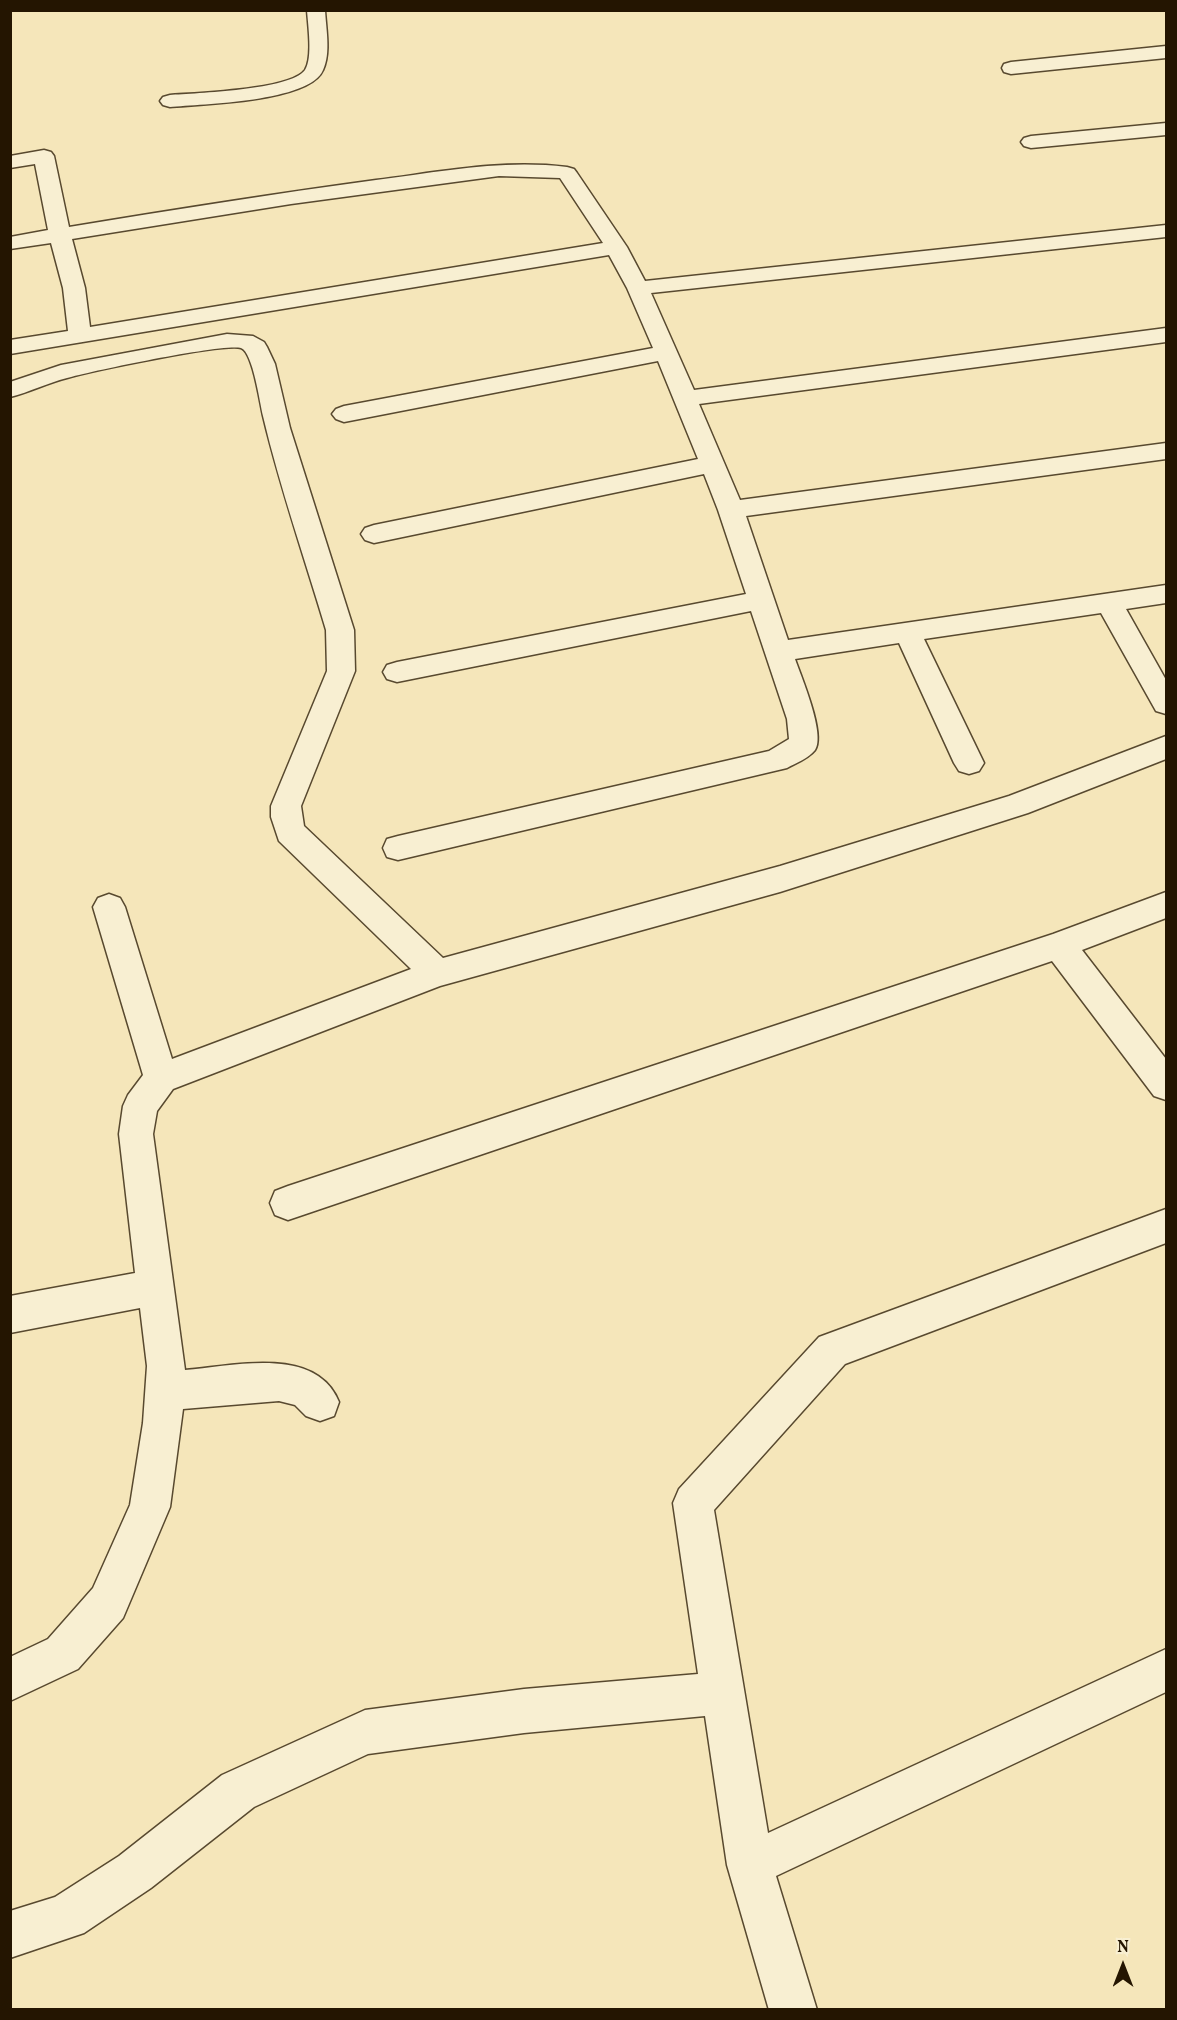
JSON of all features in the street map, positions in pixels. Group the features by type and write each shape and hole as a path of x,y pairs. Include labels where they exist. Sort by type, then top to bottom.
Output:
{"street":[{"path":"170,101 278,90 306,81 314,72 317,52 316,10"},
{"path":"1011,68 1167,52"},
{"path":"1031,142 1167,129"},
{"path":"10,162 44,156 60,235 74,288 80,336"},
{"path":"10,243 357,188 492,170 540,168 567,173 616,247 638,288 666,352 731,510 801,719 804,744 777,760 398,849"},
{"path":"638,288 1167,231"},
{"path":"10,347 616,247"},
{"path":"685,399 1167,335"},
{"path":"10,390 61,372 194,346 245,341 256,347 263,364 278,428 339,630 342,647 341,671 286,806 286,818 290,832 436,973"},
{"path":"344,414 666,352"},
{"path":"731,510 1167,451"},
{"path":"374,534 712,464"},
{"path":"779,651 1167,594"},
{"path":"397,672 761,600"},
{"path":"1108,602 1167,704"},
{"path":"907,632 969,763"},
{"path":"10,1680 63,1653 108,1603 150,1507 163,1423 166,1366 136,1134 140,1106 161,1078 436,973 792,875 1017,805 1167,747"},
{"path":"288,1203 1059,945 1167,906"},
{"path":"109,907 161,1078"},
{"path":"1059,945 1167,1085"},
{"path":"793,2010 750,1864 693,1503 832,1350 1167,1226"},
{"path":"10,1315 157,1287"},
{"path":"164,1391 279,1382 305,1388 320,1402"},
{"path":"750,1864 1167,1670"},
{"path":"10,1935 67,1916 135,1872 238,1791 364,1732 524,1711 723,1693"}]}
